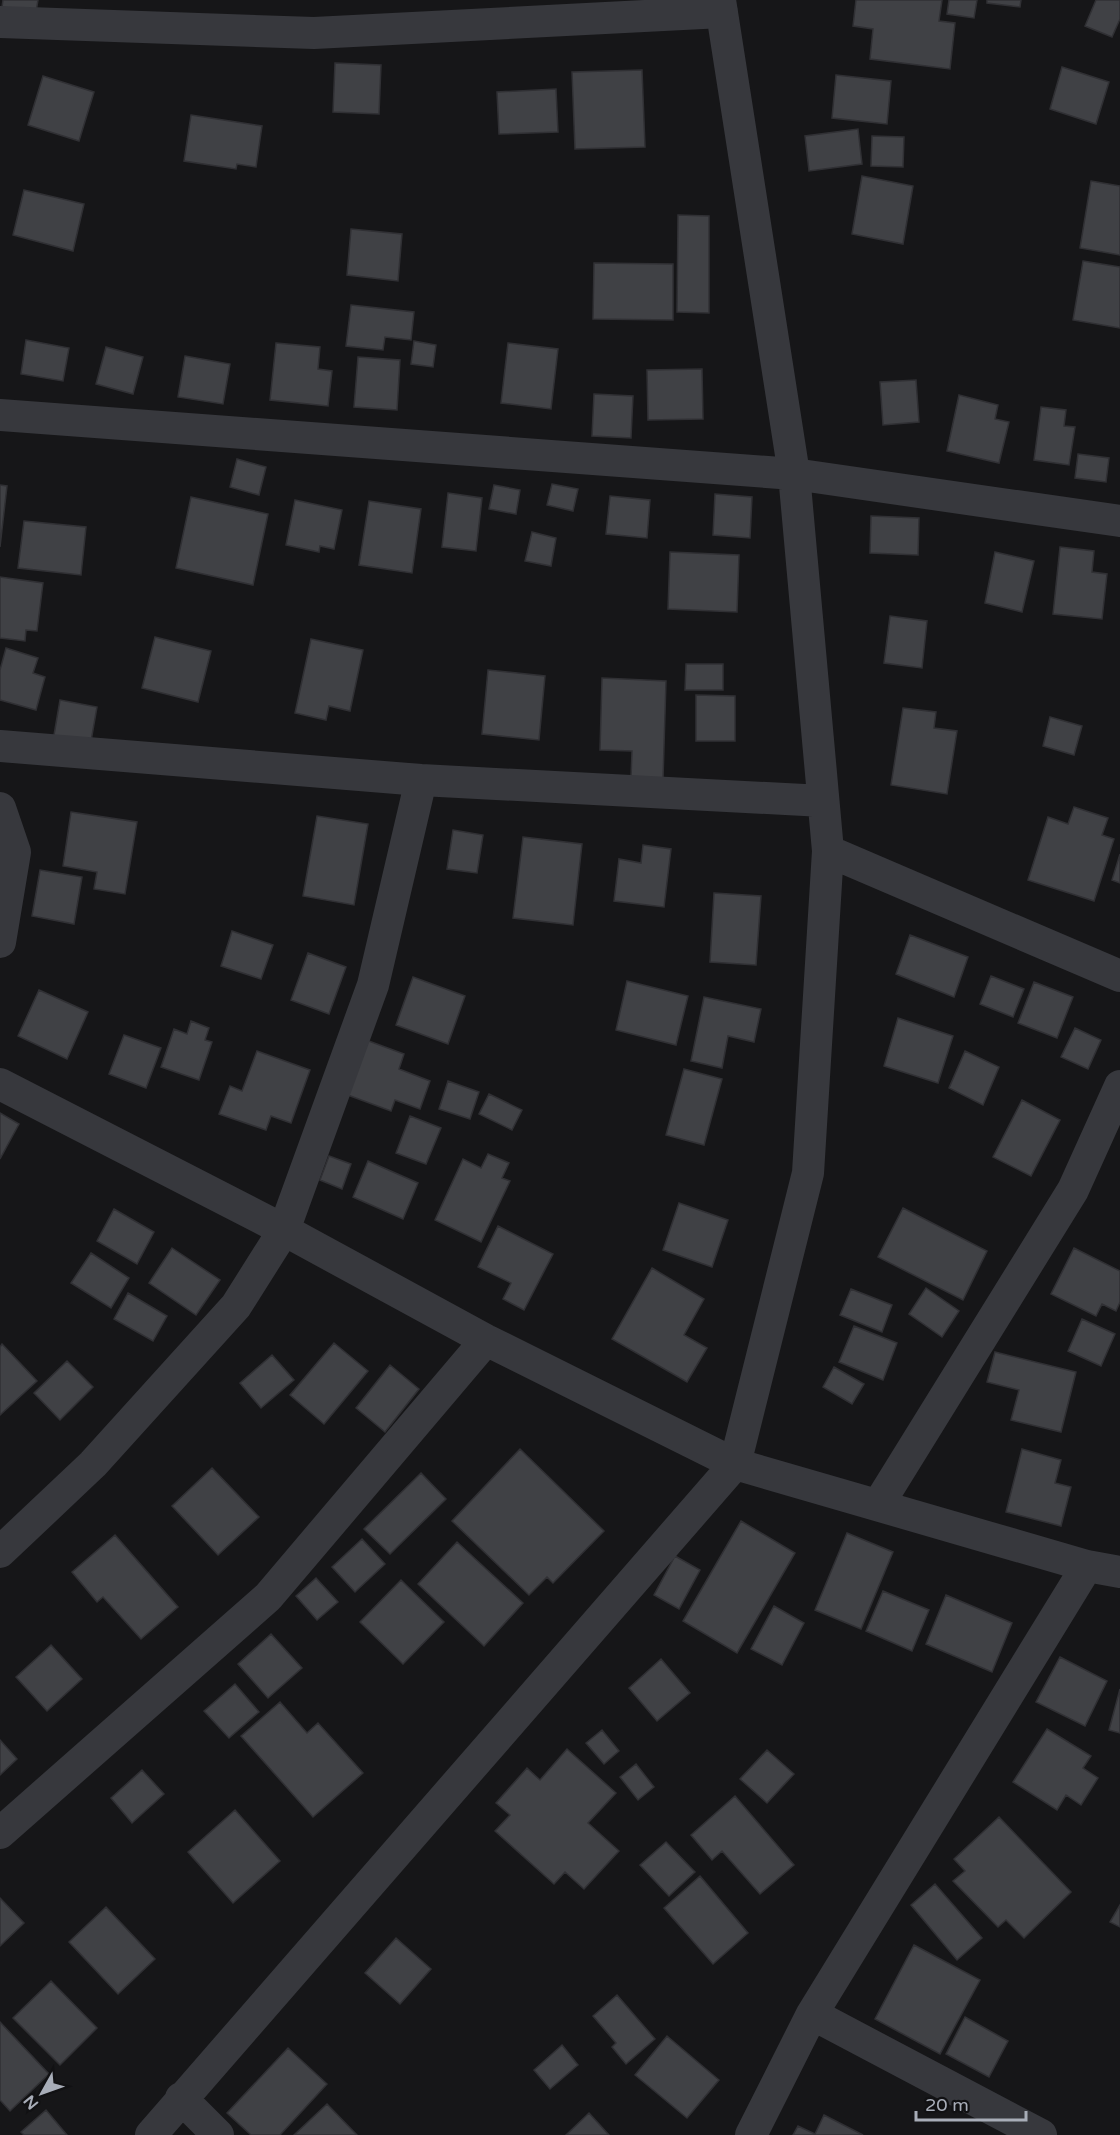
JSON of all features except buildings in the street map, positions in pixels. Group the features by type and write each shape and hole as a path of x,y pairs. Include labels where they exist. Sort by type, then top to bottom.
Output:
{"street":[{"path":"0,22 314,33 721,6 794,474 828,851 808,1173 735,1464 151,2135"},
{"path":"0,415 794,474 1120,521"},
{"path":"0,746 421,780 823,801"},
{"path":"0,1552 93,1464 236,1306 284,1230 373,985 421,780"},
{"path":"0,808 15,852 0,942"},
{"path":"828,851 1120,976"},
{"path":"0,1084 284,1230 486,1340 735,1464 1087,1566 1120,1572"},
{"path":"878,1505 1073,1190 1120,1086"},
{"path":"0,1833 268,1597 486,1340"},
{"path":"751,2135 812,2014 1087,1566"},
{"path":"812,2014 1041,2135"},
{"path":"182,2098 218,2135"}]}
